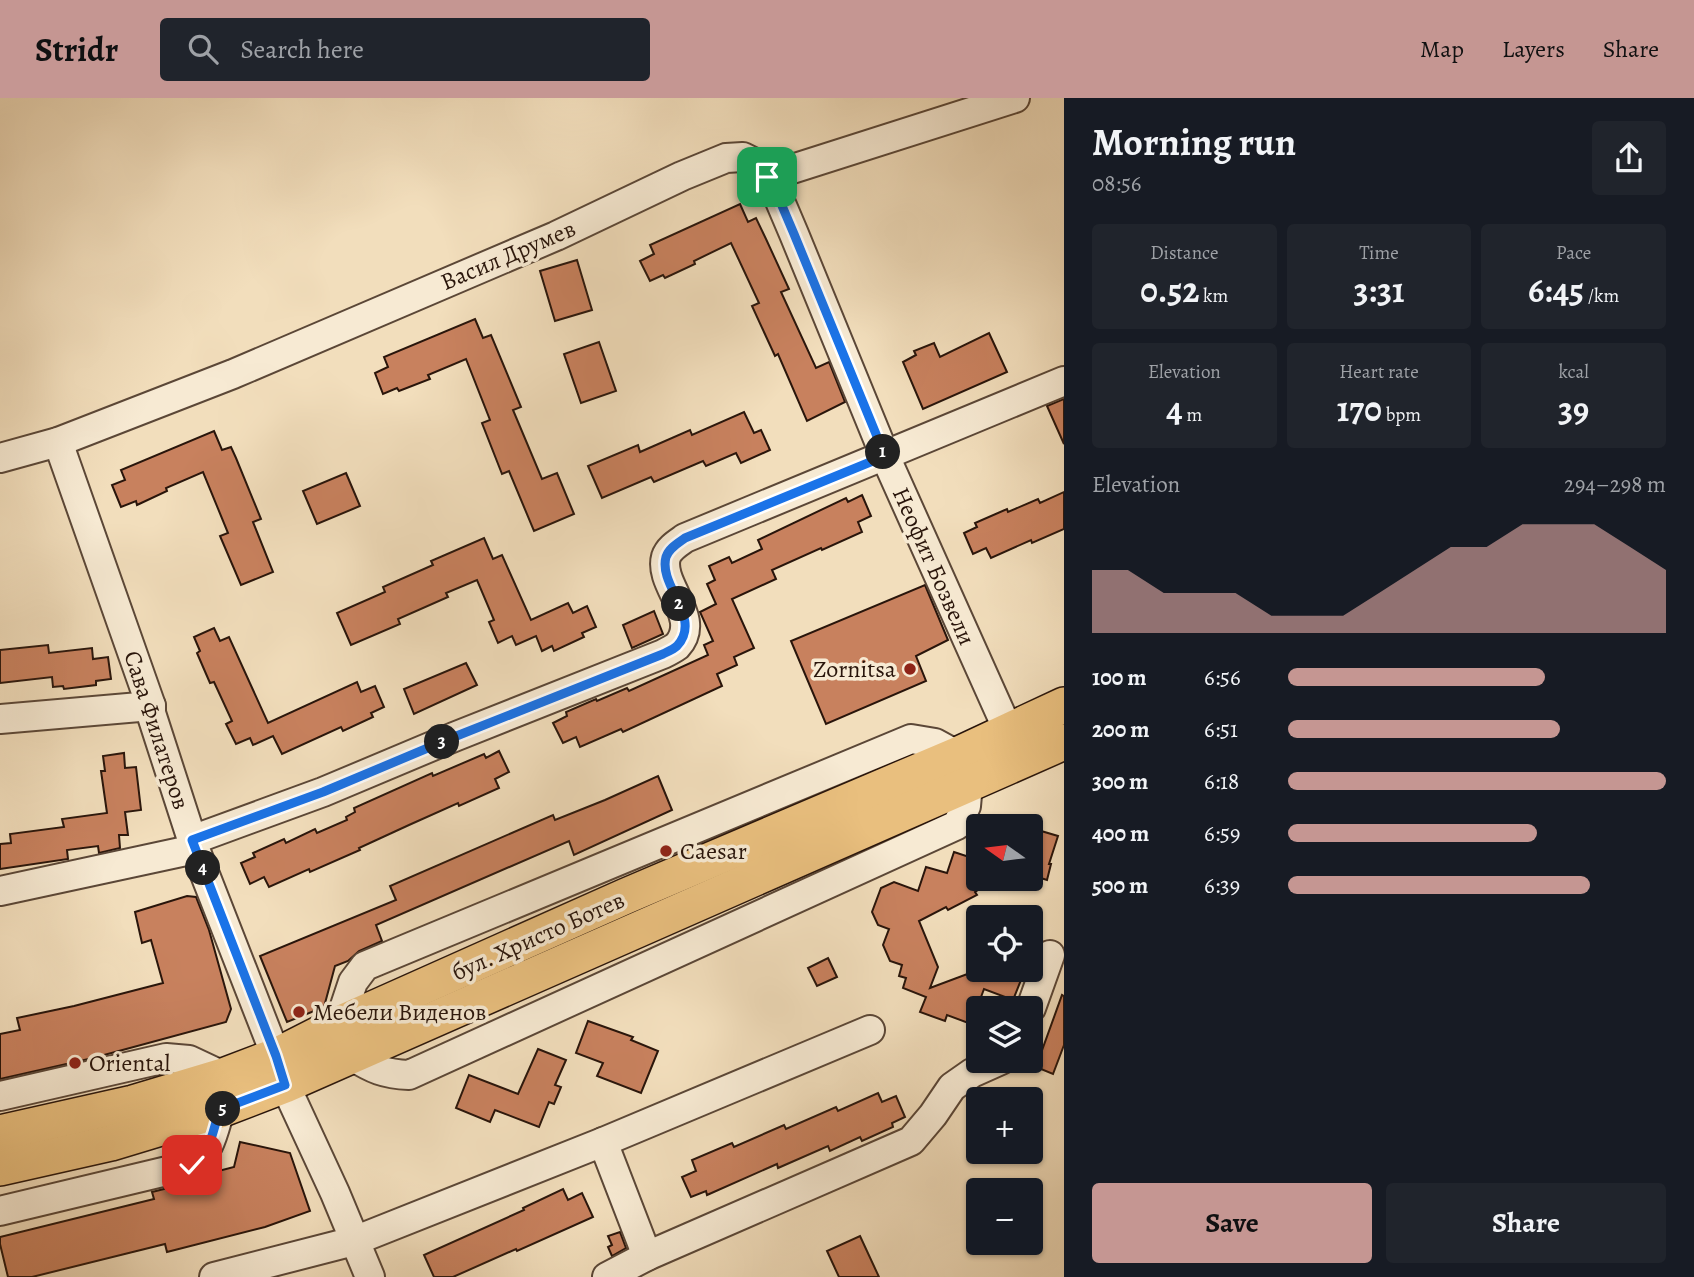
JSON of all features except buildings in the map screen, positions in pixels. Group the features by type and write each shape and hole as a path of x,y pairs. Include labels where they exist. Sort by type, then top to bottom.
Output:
{"main road":[{"name":"бул. Христо Ботев","path":"0,1168 111,1143 219,1110 281,1071 626,896 963,770 1015,746 1064,705"},
{"name":"бул. Христо Ботев","path":"1015,746 1064,742"},
{"name":"бул. Христо Ботев","path":"0,1133 133,1103 223,1076 281,1071"}],"street":[{"path":"767,177 1015,98"},
{"name":"Васил Друмев","path":"0,458 58,442 233,373 556,236 726,158 743,157 753,162 767,177"},
{"name":"Неофит Бозвели","path":"767,177 794,234 885,456 1015,746"},
{"path":"0,891 194,845 663,654 677,646 684,634 682,610 666,570 666,557 673,546 685,538 1064,381"},
{"name":"Сава Филатеров","path":"58,442 151,706 194,845 281,1071 370,1277"},
{"path":"0,719 151,706"},
{"path":"346,1040 367,1065 388,1074 409,1075 957,825 966,806 963,770"},
{"path":"1035,996 1050,956"},
{"path":"214,1277 354,1241 603,1142 870,1030"},
{"path":"0,1096 166,1058 189,1060 223,1076"},
{"path":"607,1277 647,1256 911,1141 952,1087 972,1073"},
{"path":"0,1211 192,1165 202,1157 210,1143 219,1110"},
{"path":"603,1142 647,1256"}],"place":[{"name":"Zornitsa","path":"910,669"},
{"name":"Caesar","path":"666,851"},
{"name":"Мебели Виденов","path":"299,1012"},
{"name":"Oriental","path":"75,1063"}],"route":[{"path":"192,1165 202,1157 210,1143 219,1110 285,1085 192,840 323,792 663,654 677,646 684,634 682,610 666,570 666,557 673,546 685,538 885,456 794,234 767,177"}]}
